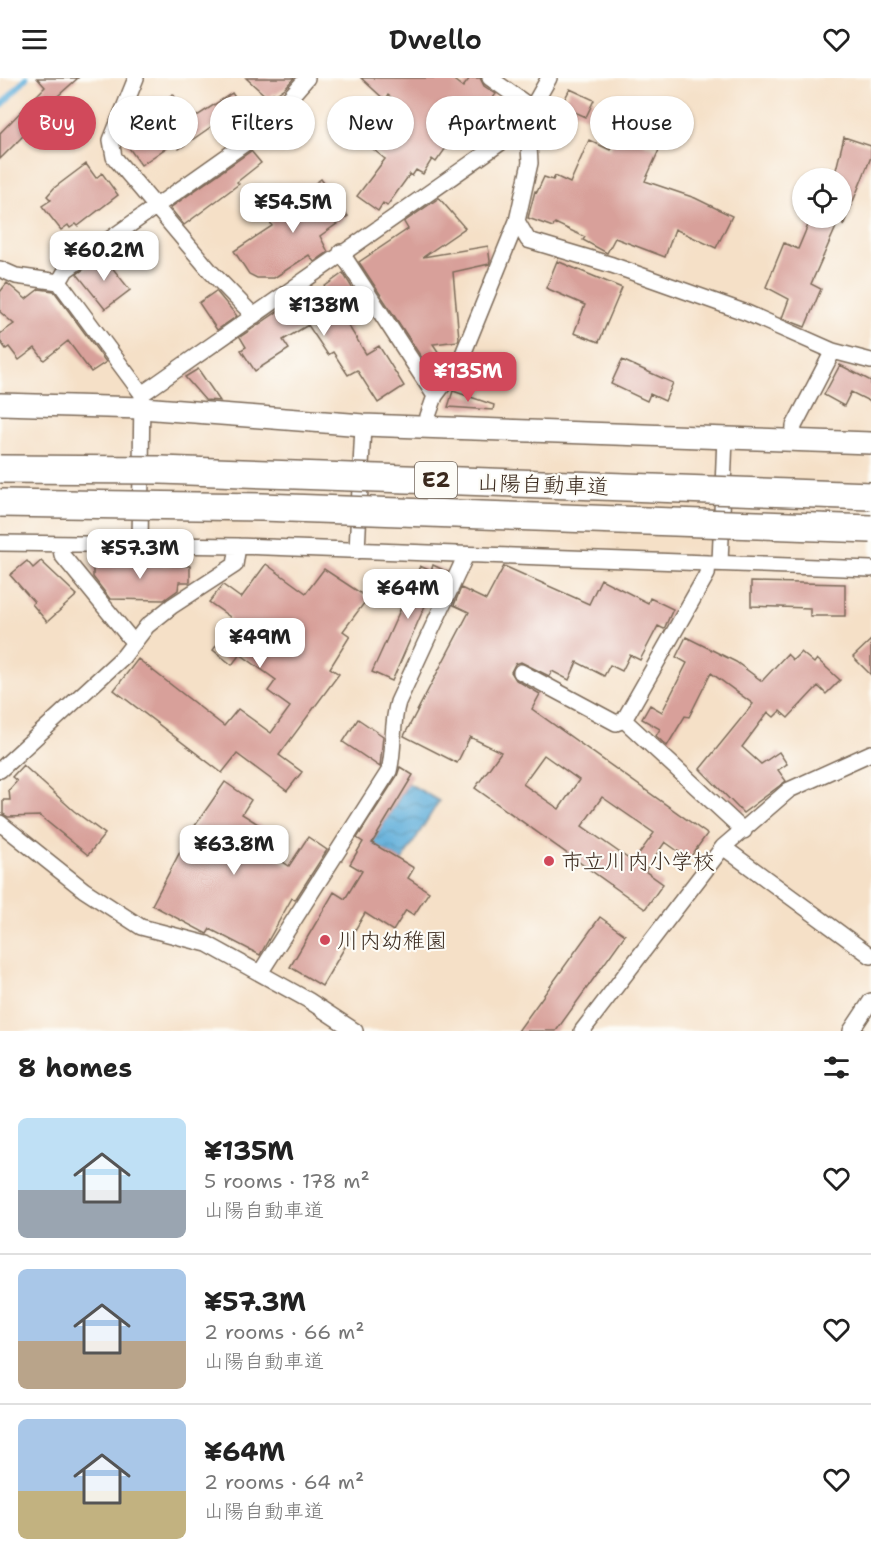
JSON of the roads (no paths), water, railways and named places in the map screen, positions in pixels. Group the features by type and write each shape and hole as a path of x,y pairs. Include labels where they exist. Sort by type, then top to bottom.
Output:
{"highway":[{"name":"山陽自動車道","path":"0,469 161,470 871,496"},
{"name":"山陽自動車道","path":"0,503 262,507 871,529"}],"street":[{"path":"136,78 111,140 114,157 210,272 254,316"},
{"path":"59,282 66,270 157,208 257,135 307,78"},
{"path":"490,78 515,96"},
{"path":"539,96 549,78"},
{"path":"142,401 341,252 490,150"},
{"path":"427,426 435,396 459,364 517,221 530,163 529,150"},
{"path":"517,221 528,240 612,265 747,313 833,351 871,360"},
{"path":"341,252 435,396"},
{"path":"0,269 16,276 59,282 142,401 140,545"},
{"path":"793,440 794,426 833,351"},
{"path":"0,404 142,401 363,425 871,443"},
{"path":"357,551 363,425"},
{"path":"521,672 616,723 624,720 714,563 725,437"},
{"path":"0,543 238,546 871,569"},
{"path":"60,544 62,555 134,643"},
{"path":"0,771 123,657 147,626 172,606 234,565 238,546"},
{"path":"260,974 389,771 398,702 466,555"},
{"path":"624,720 744,831"},
{"path":"582,1031 723,848 789,789 871,753"},
{"path":"0,823 84,890 141,927 207,945 308,1000 355,1031"},
{"path":"723,848 871,956"},
{"path":"851,1031 871,1001"}],"water":[{"path":"408,783 439,801 402,861 372,843"}],"waterway":[{"path":"0,107 26,78"}],"place":[{"name":"市立川内小学校","path":"549,861"},
{"name":"川内幼稚園","path":"325,940"}]}
